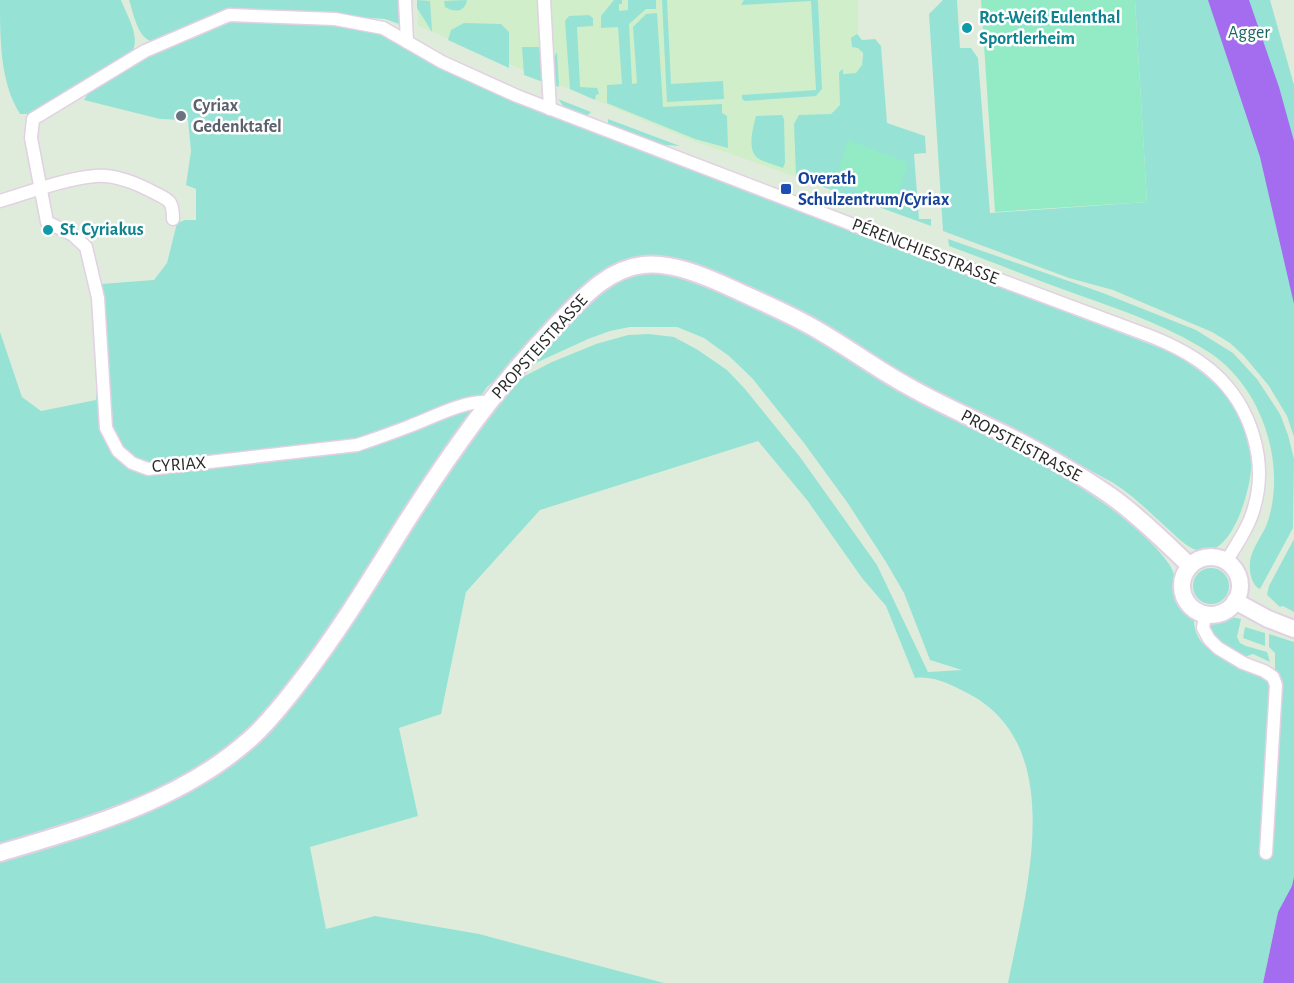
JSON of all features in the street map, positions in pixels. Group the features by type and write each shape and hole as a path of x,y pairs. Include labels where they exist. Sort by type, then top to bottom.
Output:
{"street":[{"path":"405,0 407,42"},
{"path":"544,0 550,110"},
{"name":"CYRIAX","path":"407,42 383,28 335,19 229,15 145,51 33,119 31,138 47,222 73,235 86,247 98,298 106,428 118,451 132,463 148,470 357,445 448,411 483,401 490,402"},
{"name":"PÉRENCHIESSTRASSE","path":"407,42 442,62 550,110 1150,336 1188,354 1214,373 1230,390 1250,424 1255,440 1259,470 1254,510 1226,562"},
{"path":"0,201 40,188 96,176 111,176 140,185 168,200 173,206 173,219"},
{"name":"PROPSTEISTRASSE","path":"0,853 118,816 182,786 233,753 253,736 285,701 348,616 447,458 490,402 534,348 586,294 622,270 643,265 663,266 693,273 789,314 905,385 1042,454 1114,498 1190,566"},
{"path":"1207,558 1219,558 1226,562 1235,570 1238,577 1240,586 1236,601 1219,614 1205,614 1190,606 1182,591 1184,575 1190,566 1207,558"},
{"path":"1236,601 1290,628"},
{"path":"1205,614 1203,628 1209,639 1218,648 1243,663 1273,676 1276,685 1266,853"}],"shaded area":[{"path":"417,0 858,0 858,34 861,40 862,65 856,73 843,74 843,70 840,105 831,114 795,123 796,177 694,141 418,26"},
{"name":"Agger","path":"1208,0 1249,0 1279,87 1294,141 1294,304 1260,157"},
{"path":"1294,877 1294,983 1263,983 1278,912 1292,886"}],"green space":[{"path":"0,0 121,0 133,28 134,49 130,55 30,114 20,114 8,88 2,60"},
{"path":"129,0 400,0 401,22 399,24 385,19 272,11 229,11 153,42 143,36 140,31"},
{"path":"417,0 430,1 432,32 417,8"},
{"path":"467,0 464,7 459,10 445,7 444,1"},
{"path":"614,0 622,0 622,4 619,4 619,11 628,10 628,0 656,0 656,9 646,9 629,24 632,84 637,83 633,27 646,14 657,13 663,107 722,104 722,113 727,116 728,148 695,139 607,103 607,85 622,84 618,27 601,28 601,16"},
{"path":"662,0 667,0 671,84 723,81 724,99 667,102"},
{"path":"744,0 818,1 822,89 816,96 745,101 742,99 742,95 816,90 811,1 741,5"},
{"path":"943,0 957,0 960,48 971,48 978,58 990,213 1147,202 1135,0 1270,0 1294,85 1294,437 1287,416 1269,386 1244,356 1230,343 1212,332 1113,290 1069,278 943,231 929,14"},
{"path":"981,0 1135,0 1147,202 995,212"},
{"path":"589,15 593,18 593,26 577,27 580,87 597,88 599,94 596,95 595,100 570,89 565,21 569,16"},
{"path":"227,21 336,23 379,32 413,53 509,100 1173,353 1220,388 1229,399 1243,424 1251,450 1249,481 1236,524 1219,546 1208,551 1196,550 1188,546 1124,490 1024,435 971,412 677,260 656,257 635,258 615,264 595,277 557,313 504,372 487,387 413,499 314,675 379,584 458,454 517,380 552,362 596,344 628,335 649,334 674,337 698,350 727,370 745,389 800,457 877,565 928,672 962,670 930,660 904,593 847,502 752,378 729,356 704,338 677,327 630,327 588,339 527,367 577,312 607,287 622,278 637,273 653,272 686,277 767,311 1020,451 1095,497 1143,535 1169,564 1175,579 1177,599 1185,611 1194,616 1195,630 1210,650 1235,662 1275,672 1275,653 1269,647 1269,634 1294,642 1294,983 1278,912 1263,983 1008,983 1030,868 1033,827 1030,787 1021,751 1001,719 971,695 937,680 915,678 886,606 862,578 807,500 758,441 540,510 466,592 441,714 399,728 418,816 310,847 326,929 375,916 479,934 664,983 0,983 0,332 22,397 41,411 96,400 105,315 101,284 154,280 167,263 177,223 196,220 196,189 186,185 191,151 188,120 160,119 84,100 92,87 145,55"},
{"path":"464,23 501,24 509,32 509,68 448,40 451,30"},
{"path":"857,34 862,40 875,39 881,46 887,123 925,136 926,153 914,154 919,219 931,219 931,226 796,177 794,124 799,115 831,114 840,105 839,72 843,69 843,74 856,73 862,65 863,53 858,48 852,47 851,38"},
{"path":"522,47 540,47 543,82 524,75"},
{"path":"557,52 559,87 554,85 552,62"},
{"path":"558,99 591,112 587,116 564,107"},
{"path":"782,115 785,163 783,168 759,159 752,145 756,116"},
{"path":"608,119 680,146 663,145 608,124"},
{"path":"848,140 908,163 895,204 835,181"},
{"path":"948,239 1103,293 1196,330 1233,353 1257,379 1280,414 1294,459 1293,528 1260,589 1251,577 1250,561 1271,511 1274,470 1270,443 1257,407 1246,388 1232,371 1207,351 1158,325 949,246"},
{"path":"1294,539 1294,612 1283,606 1280,607 1267,595 1269,586"},
{"path":"1211,568 1224,573 1229,586 1224,599 1211,604 1198,599 1193,586 1198,573"},
{"path":"1232,617 1241,619 1237,637 1240,643 1267,652 1270,662 1253,654 1244,657 1218,641 1210,625"},
{"path":"1245,627 1265,633 1265,646 1243,638"}],"place":[{"name":"Rot-Weiß Eulenthal Sportlerheim","path":"967,28"},
{"name":"Cyriax Gedenktafel","path":"181,116"},
{"name":"Overath Schulzentrum/Cyriax","path":"786,189"},
{"name":"St. Cyriakus","path":"48,230"}]}
